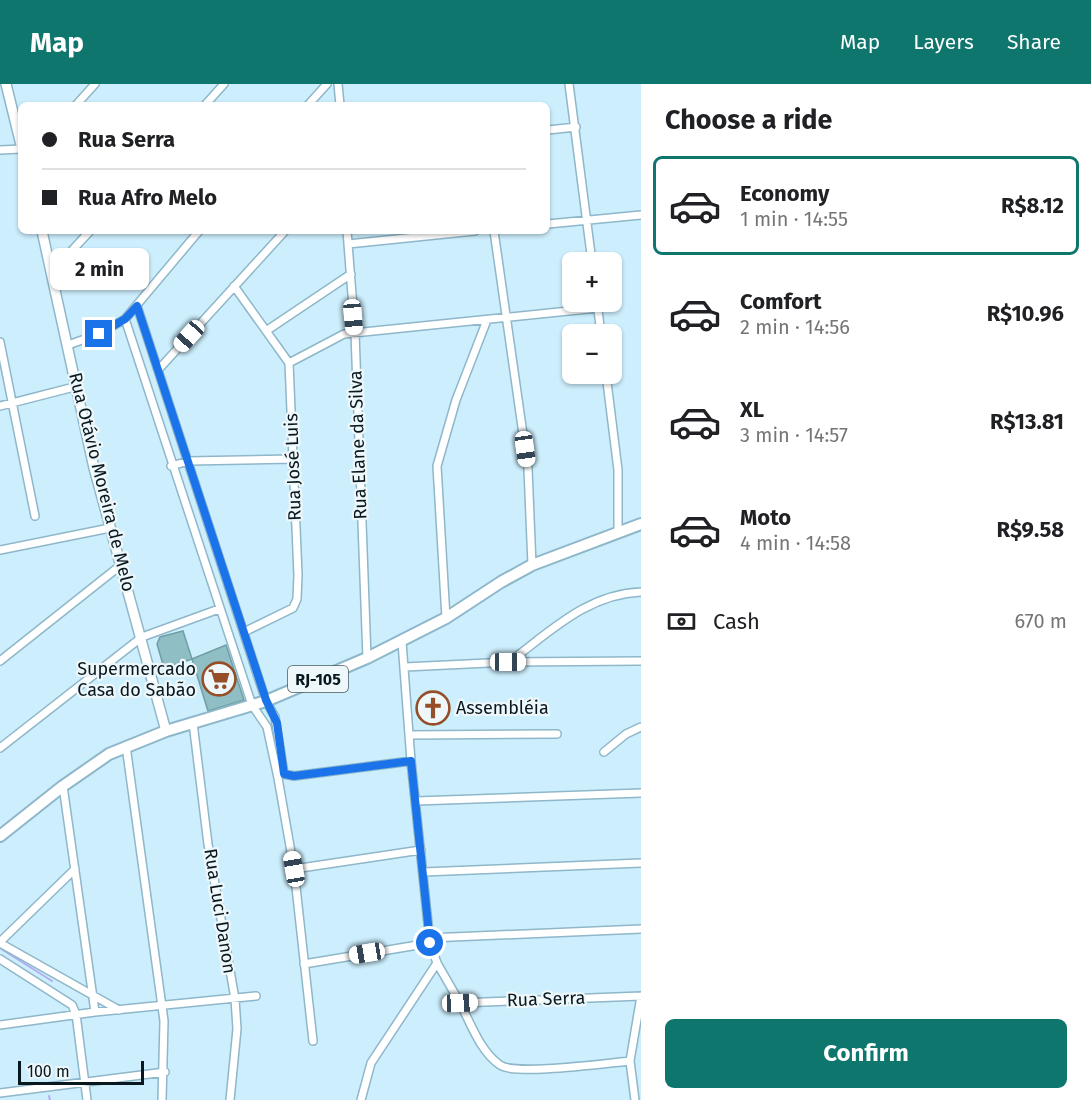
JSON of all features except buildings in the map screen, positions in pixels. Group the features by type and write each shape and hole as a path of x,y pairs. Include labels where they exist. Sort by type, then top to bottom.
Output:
{"main road":[{"name":"RJ-105","path":"0,836 63,786 97,762 126,746 266,700 367,658 446,618 532,565 641,524"}],"street":[{"path":"6,84 18,134"},
{"path":"79,102 95,84"},
{"path":"208,102 224,84"},
{"path":"311,102 327,84"},
{"path":"338,84 340,102"},
{"path":"569,84 591,252"},
{"path":"550,130 576,127"},
{"path":"0,150 18,147"},
{"path":"550,224 641,215"},
{"name":"Rua Otávio Moreira de Melo","path":"43,234 110,528 142,637 166,731"},
{"path":"52,272 87,234"},
{"path":"68,345 99,334 125,319 197,234"},
{"path":"159,369 282,234"},
{"name":"Rua Elane da Silva","path":"347,234 355,333 367,658"},
{"path":"348,244 446,234"},
{"path":"494,234 528,470 532,565"},
{"path":"266,331 351,274"},
{"path":"234,286 289,363 335,337 355,333 487,320 562,309"},
{"path":"137,306 266,700 277,723 283,772 286,776 294,776 411,761"},
{"path":"125,319 171,465 252,705 268,732 294,869 313,1041"},
{"path":"446,618 437,466 456,400 487,320"},
{"path":"0,342 35,516"},
{"name":"Rua José Luis","path":"244,633 285,614 296,604 289,363"},
{"path":"607,384 618,470 618,531"},
{"path":"0,406 78,386"},
{"path":"171,465 189,461 293,459"},
{"path":"0,550 110,528"},
{"path":"0,661 121,565"},
{"path":"508,662 597,600 615,594 641,592"},
{"path":"0,748 142,637 219,609"},
{"path":"225,627 240,622"},
{"path":"402,642 420,850 430,940 437,963 485,1050 505,1068 530,1069 630,1061"},
{"path":"405,667 508,662 641,661"},
{"name":"Rua Luci Danon","path":"193,723 208,844 237,1029 230,1100"},
{"path":"604,752 626,734 641,727"},
{"path":"410,735 556,734"},
{"path":"126,746 164,1022 165,1072 162,1100"},
{"path":"63,786 95,1012"},
{"path":"416,801 641,793"},
{"path":"294,869 420,850"},
{"path":"423,872 641,863"},
{"path":"75,869 0,942 119,1010"},
{"path":"304,963 430,940 641,930"},
{"path":"0,959 67,999 76,1014 87,1100"},
{"path":"361,1100 369,1069 437,963"},
{"path":"0,1025 76,1014 256,996"},
{"path":"635,1100 630,1061 641,996"},
{"name":"Rua Serra","path":"460,1003 641,996"},
{"path":"0,1094 165,1072"}],"waterway":[{"path":"0,948 52,981"},
{"path":"49,1096 50,1100"}],"place":[{"name":"Supermercado Casa do Sabão","path":"219,679"},
{"name":"Assembléia","path":"433,708"}],"route":[{"path":"99,334 125,319 137,306 266,700 275,717 284,774 294,776 411,761 430,943"}]}
